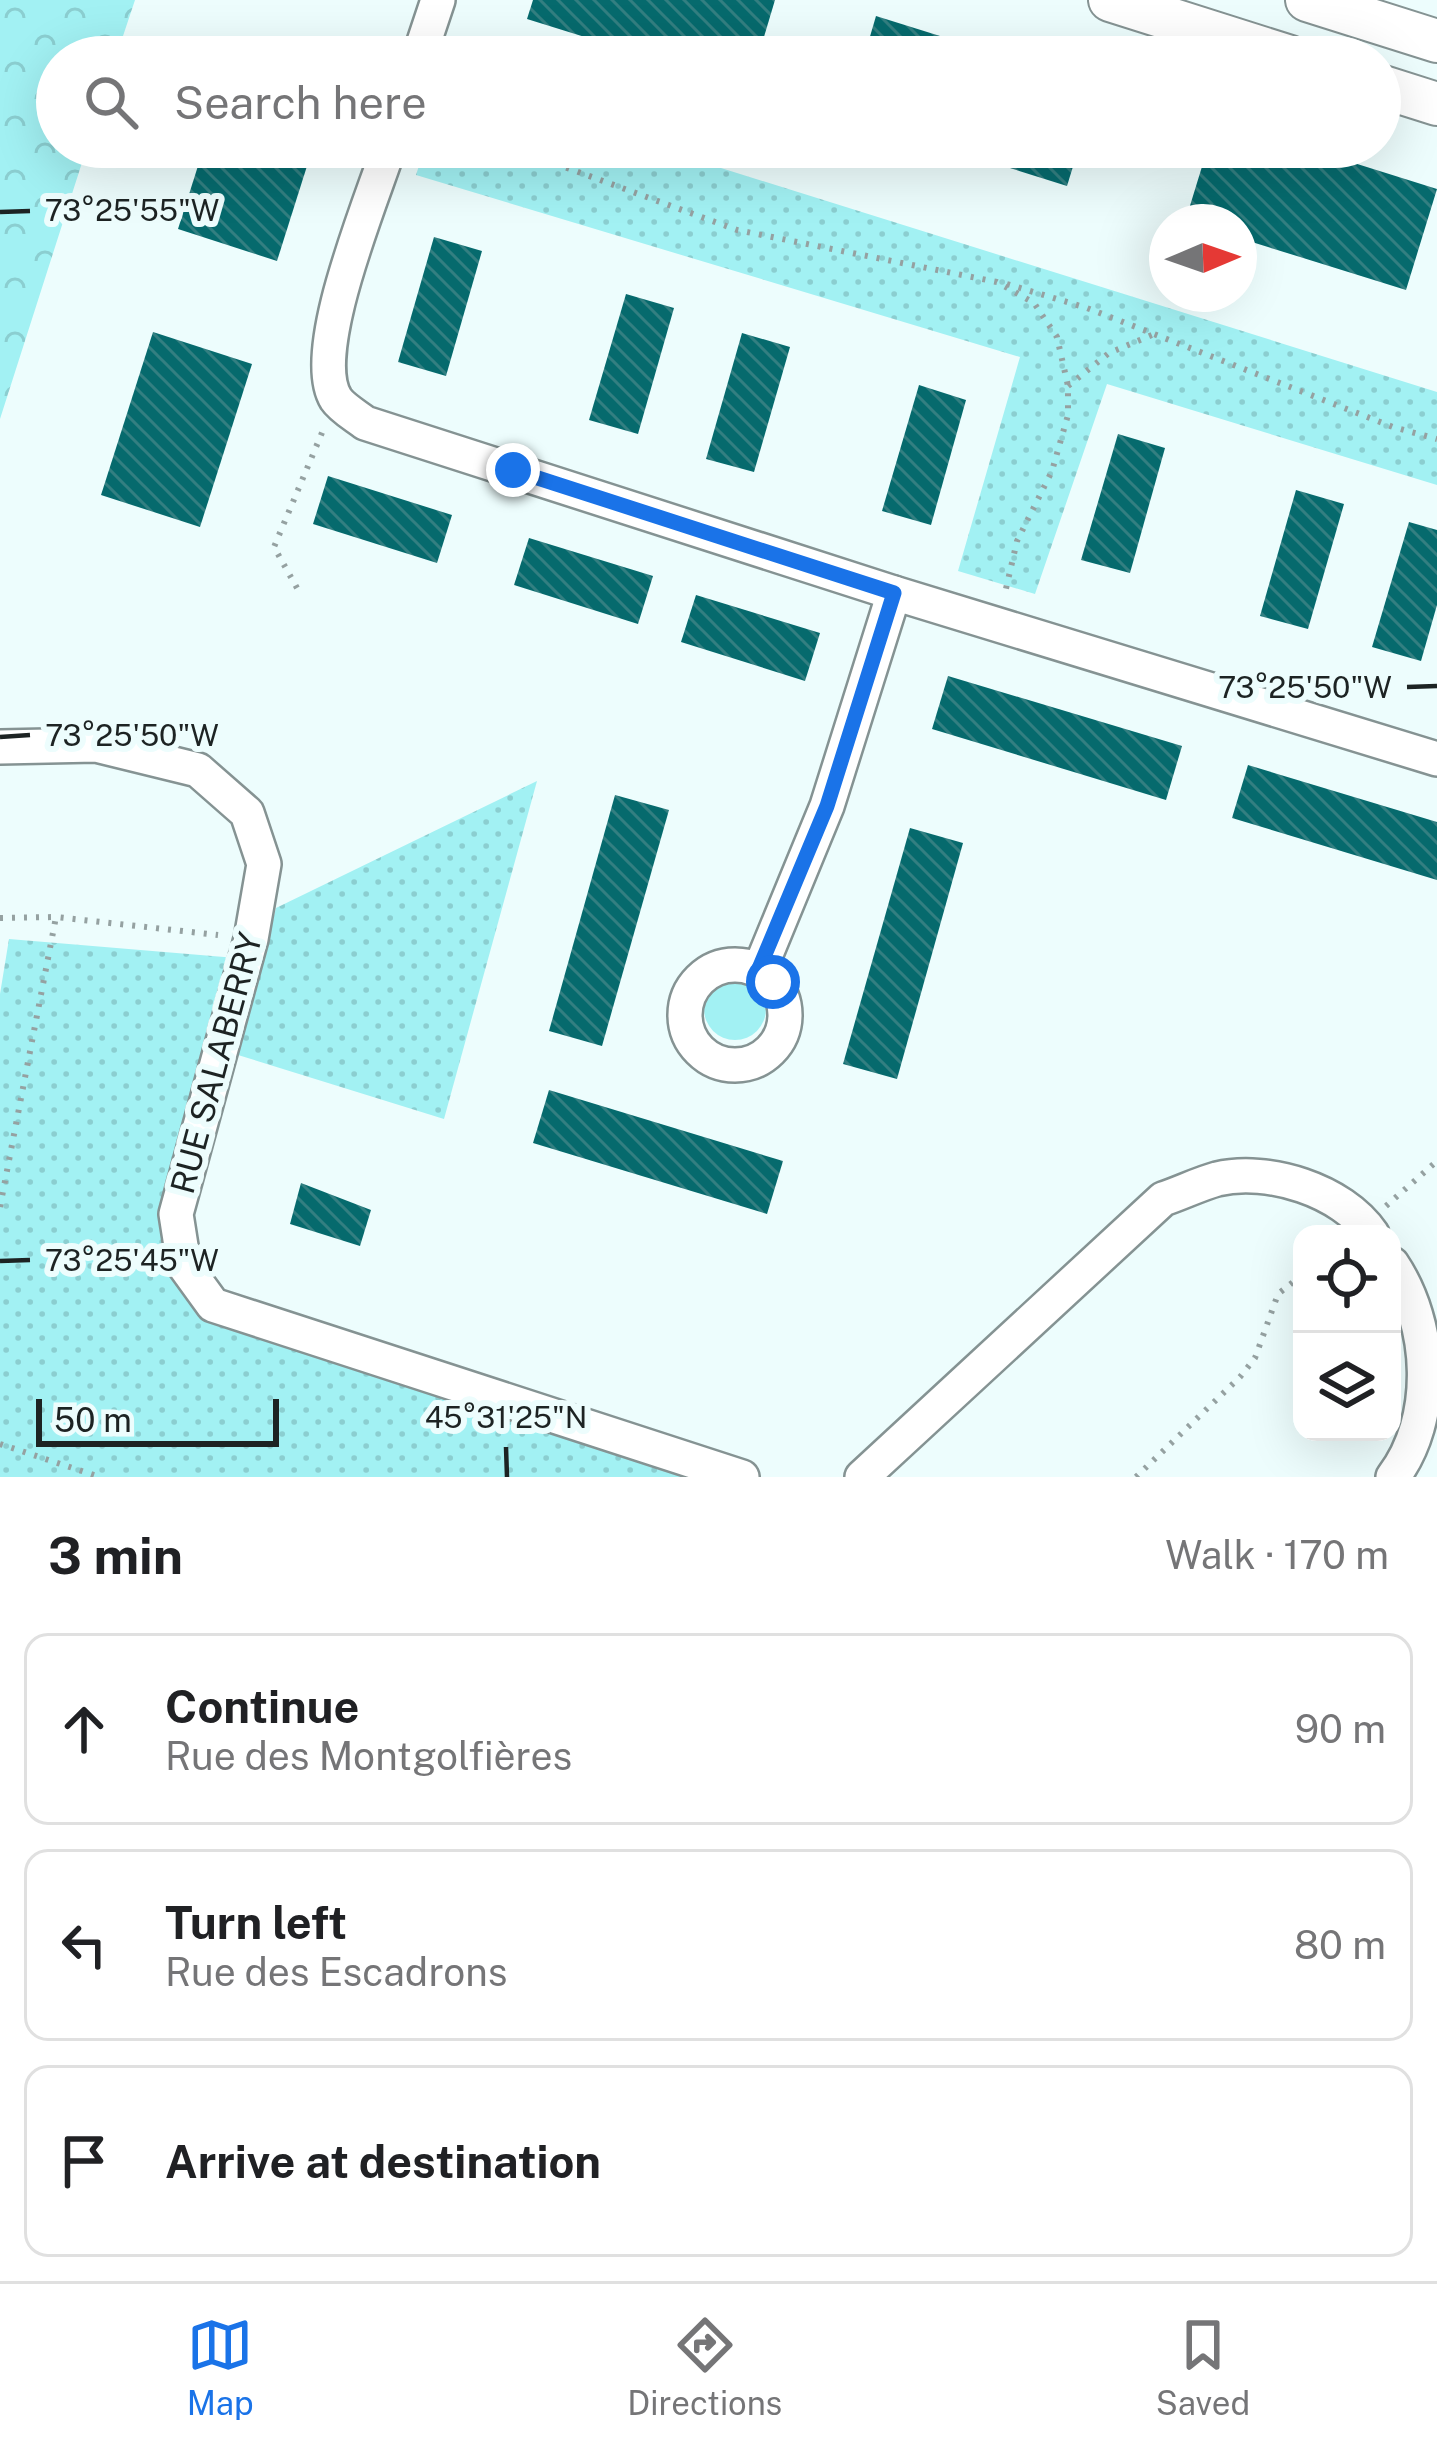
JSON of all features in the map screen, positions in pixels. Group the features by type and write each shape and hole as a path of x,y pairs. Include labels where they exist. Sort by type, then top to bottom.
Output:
{"street":[{"path":"425,36 438,0"},
{"path":"1110,0 1224,36"},
{"path":"1307,0 1437,41"},
{"path":"1401,93 1437,104"},
{"path":"382,168 330,331 326,366 336,400 365,423 894,593 1437,759"},
{"path":"758,971 827,806 894,593"},
{"name":"RUE SALABERRY","path":"0,747 96,746 198,770 247,813 264,863 251,939 176,1214 184,1265 213,1305 742,1477"},
{"path":"862,1477 1163,1199 1221,1178 1272,1178 1323,1192 1364,1225"},
{"path":"1393,1477 1407,1462 1427,1409 1430,1350 1401,1278"}],"path":[{"path":"567,168 737,230 997,282 1088,308 1393,427 1437,439"},
{"path":"997,282 1034,303 1057,337 1068,386 1068,415 1052,471 1017,541 998,624"},
{"path":"1068,386 1109,353 1156,334"},
{"path":"297,588 274,547 336,400"},
{"path":"0,1207 56,917"},
{"path":"0,918 56,917 251,939"},
{"path":"1373,1225 1437,1161"},
{"path":"1136,1477 1240,1377 1255,1358 1278,1294 1293,1282"},
{"path":"0,1444 100,1477"}],"green space":[{"path":"0,0 135,0 123,36 36,36 36,168 80,168 0,419"},
{"path":"418,168 721,168 1149,302 1149,312 1181,312 1437,392 1437,485 1107,384 1035,594 958,571 1020,357 416,175"},
{"path":"537,781 444,1119 238,1055 276,908"},
{"path":"9,939 236,958 162,1226 208,1318 685,1477 0,1477 0,994"},
{"path":"735,978 757,987 766,1009 757,1031 735,1040 713,1031 704,1009 713,987"}],"building":[{"path":"533,0 775,0 764,36 582,36 527,19"},
{"path":"876,16 940,36 870,36"},
{"path":"197,168 306,168 277,261 178,229"},
{"path":"1010,168 1073,168 1067,186"},
{"path":"1202,168 1370,168 1437,189 1406,290 1257,244 1257,204 1191,204"},
{"path":"434,237 482,251 446,376 398,362"},
{"path":"626,294 674,308 638,434 589,420"},
{"path":"153,332 252,364 200,527 101,495"},
{"path":"742,333 790,347 754,472 706,459"},
{"path":"919,385 966,400 931,525 882,511"},
{"path":"1118,434 1165,448 1130,573 1081,560"},
{"path":"328,476 452,515 437,563 313,524"},
{"path":"1296,490 1344,504 1308,629 1260,616"},
{"path":"1409,522 1437,530 1437,605 1421,661 1372,647"},
{"path":"529,538 653,576 638,624 514,585"},
{"path":"696,595 820,633 805,681 681,642"},
{"path":"948,676 1182,746 1166,800 932,729"},
{"path":"1248,765 1437,822 1437,880 1232,818"},
{"path":"615,795 669,810 602,1046 549,1031"},
{"path":"910,828 963,843 897,1079 843,1064"},
{"path":"549,1090 783,1161 767,1214 533,1143"},
{"path":"301,1183 371,1210 360,1246 290,1224"}],"route":[{"path":"513,470 894,593 827,806 758,971 773,982"}]}
